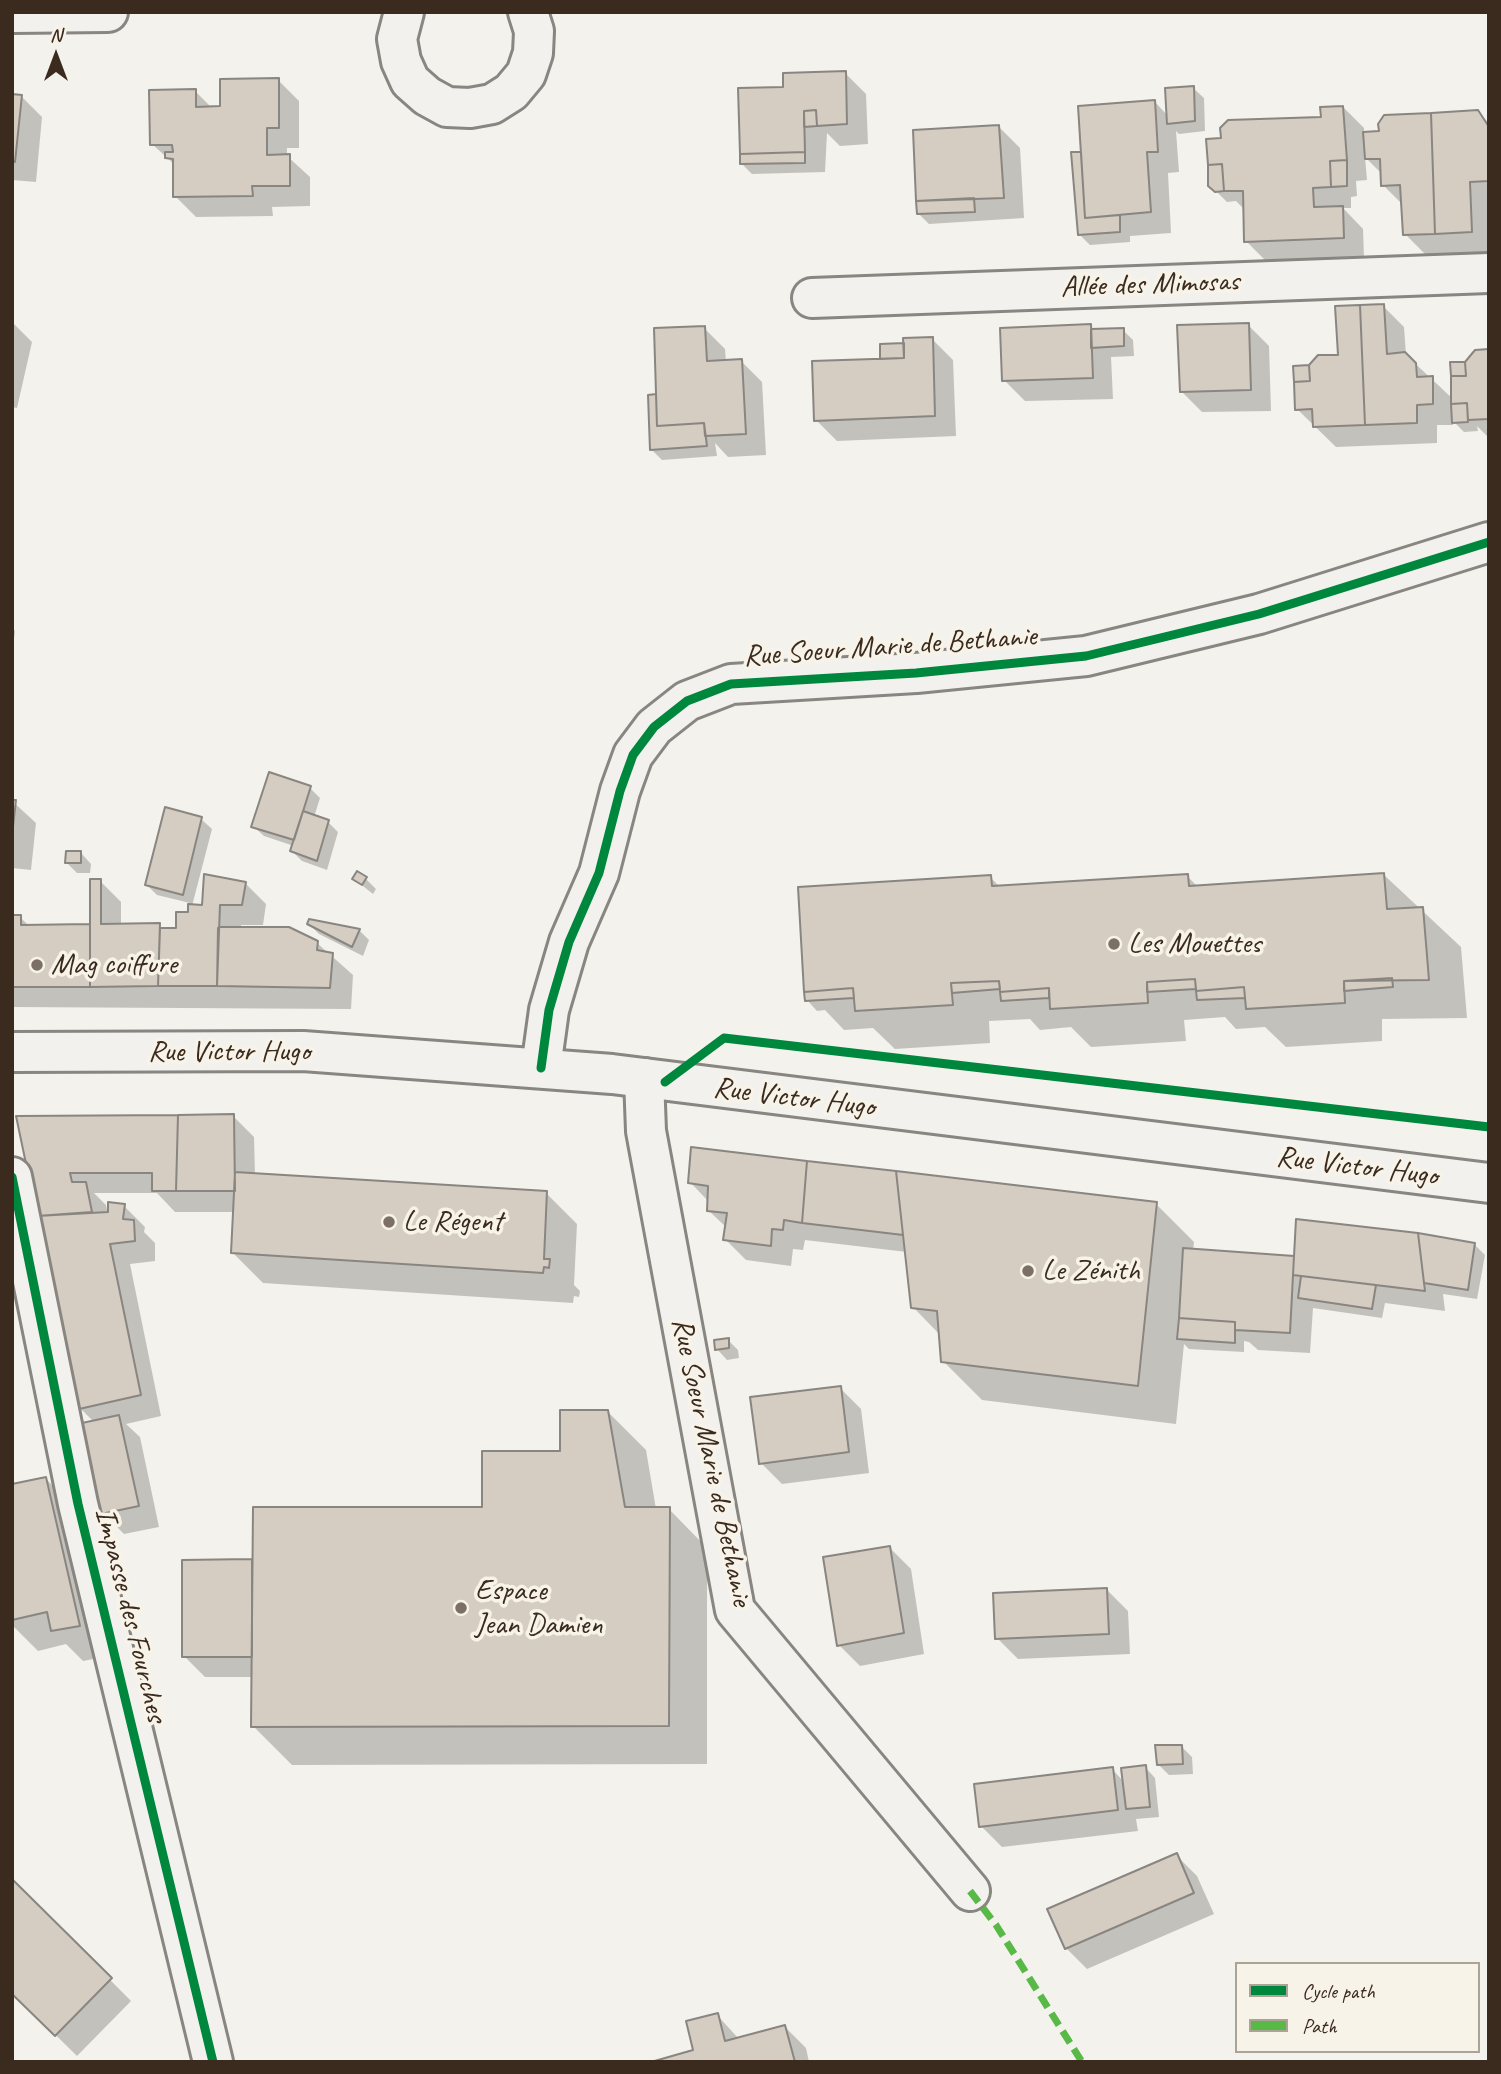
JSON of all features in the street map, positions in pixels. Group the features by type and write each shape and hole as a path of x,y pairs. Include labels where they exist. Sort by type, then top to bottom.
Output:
{"street":[{"path":"12,13 108,12"},
{"path":"404,12 397,39 401,61 410,81 427,96 447,107 470,108 492,104 511,92 526,74 533,53 534,31 528,12"},
{"name":"Allée des Mimosas","path":"812,298 1489,273"},
{"name":"Rue Soeur Marie de Bethanie","path":"541,1068 549,1010 569,942 599,873 620,791 633,755 653,727 687,701 731,684 916,673 1086,656 1259,614 1489,542"},
{"name":"Rue Victor Hugo","path":"12,1052 303,1051 541,1068 644,1078 1489,1183"},
{"name":"Rue Soeur Marie de Bethanie","path":"644,1078 646,1131 735,1610 970,1891"},
{"name":"Impasse des Fourches","path":"12,1177 78,1504 213,2062"}],"building":[{"path":"846,71 847,124 817,126 816,110 804,111 805,152 740,154 738,88 783,87 783,73"},
{"path":"279,78 279,128 267,128 267,155 290,154 290,186 252,186 253,196 173,197 173,159 165,158 165,152 173,152 172,145 150,145 149,90 196,89 196,107 220,106 220,79"},
{"path":"1194,86 1195,121 1167,124 1165,88"},
{"path":"12,94 22,95 15,162 12,161"},
{"path":"1155,100 1158,152 1147,152 1151,212 1085,218 1078,106"},
{"path":"1343,106 1347,160 1330,161 1331,187 1313,188 1314,207 1343,206 1344,238 1244,242 1243,191 1224,191 1222,164 1208,165 1206,139 1221,138 1220,128 1228,120 1321,117 1320,107"},
{"path":"816,110 817,126 804,127 804,111"},
{"path":"1478,110 1489,127 1489,181 1470,182 1472,232 1435,234 1431,113"},
{"path":"1431,113 1435,234 1403,235 1400,185 1381,186 1380,159 1365,159 1363,132 1379,131 1378,124 1384,115"},
{"path":"999,125 1004,198 916,201 913,130"},
{"path":"805,152 805,163 740,164 740,154"},
{"path":"1071,152 1081,152 1085,218 1120,215 1120,232 1078,235"},
{"path":"1347,160 1347,186 1331,187 1330,161"},
{"path":"1222,164 1224,191 1215,192 1208,186 1208,165"},
{"path":"974,198 975,212 917,214 916,201"},
{"path":"1384,304 1387,354 1405,352 1416,363 1417,377 1433,376 1433,404 1417,405 1417,423 1365,425 1360,305"},
{"path":"1360,305 1365,425 1313,427 1312,409 1295,410 1294,382 1310,381 1309,365 1318,355 1338,355 1335,306"},
{"path":"1249,323 1251,390 1180,392 1177,325"},
{"path":"1091,324 1093,378 1002,381 1000,328"},
{"path":"705,326 707,361 742,359 746,434 705,436 704,423 657,426 654,328"},
{"path":"1124,328 1124,346 1091,348 1091,329"},
{"path":"933,337 935,416 814,421 812,361 904,358 903,338"},
{"path":"904,343 904,358 880,359 880,344"},
{"path":"1489,349 1489,419 1468,420 1467,403 1451,404 1451,376 1466,376 1465,362 1475,350"},
{"path":"1450,362 1465,362 1466,376 1451,376"},
{"path":"1309,365 1310,381 1294,382 1293,366"},
{"path":"656,394 657,426 704,423 707,446 650,450 648,395"},
{"path":"1467,403 1468,422 1452,423 1451,404"},
{"path":"269,772 311,786 294,840 251,827"},
{"path":"12,800 16,800 12,836"},
{"path":"165,807 202,817 183,895 145,885"},
{"path":"303,811 329,820 317,861 290,851"},
{"path":"66,851 81,851 81,863 65,863"},
{"path":"357,871 367,877 362,885 352,879"},
{"name":"Les Mouettes","path":"1384,873 1387,909 1423,907 1429,980 1344,981 1345,1003 1246,1009 1244,987 1196,991 1195,979 1147,982 1148,1003 1050,1009 1049,988 1000,992 999,981 951,983 953,1005 855,1011 853,988 804,992 798,887 991,875 992,886 1188,874 1189,886"},
{"path":"204,874 246,882 242,905 220,905 217,986 158,986 160,928 176,928 176,912 188,912 188,904 202,905"},
{"path":"90,879 101,879 101,924 160,923 158,986 90,987"},
{"path":"12,915 21,915 21,925 90,924 90,987 12,987"},
{"path":"309,919 360,929 352,947 307,924"},
{"path":"220,927 289,927 318,941 317,950 333,953 330,988 217,986"},
{"path":"1392,978 1393,987 1344,991 1344,981"},
{"path":"1195,979 1196,989 1147,992 1147,982"},
{"path":"999,981 1000,989 952,993 951,983"},
{"path":"1244,987 1245,998 1197,1000 1196,991"},
{"path":"853,988 854,998 805,1001 804,992"},
{"path":"1049,988 1049,998 1001,1001 1000,992"},
{"path":"234,1114 235,1191 176,1191 178,1115"},
{"path":"178,1115 176,1191 152,1191 152,1173 70,1173 72,1182 86,1182 92,1212 37,1216 16,1116"},
{"path":"691,1147 807,1161 802,1223 784,1220 783,1230 772,1229 771,1246 723,1240 727,1213 707,1211 708,1186 688,1183"},
{"path":"807,1161 896,1171 903,1235 802,1223"},
{"name":"Le Zénith","path":"896,1171 1157,1202 1138,1386 941,1362 937,1311 911,1308"},
{"name":"Le Régent","path":"235,1172 547,1191 544,1259 550,1259 549,1268 544,1267 543,1273 231,1253"},
{"path":"108,1202 125,1204 123,1219 134,1220 135,1241 110,1244 141,1395 79,1409 37,1216 108,1212"},
{"path":"1296,1219 1418,1233 1425,1291 1293,1275"},
{"path":"1418,1233 1475,1243 1468,1290 1424,1283"},
{"path":"1183,1248 1294,1256 1290,1333 1235,1330 1235,1322 1179,1318"},
{"path":"1301,1276 1376,1285 1372,1309 1298,1298"},
{"path":"1179,1318 1235,1322 1235,1343 1177,1339"},
{"path":"729,1338 729,1348 715,1350 714,1340"},
{"path":"841,1386 849,1452 759,1464 750,1397"},
{"name":"Espace Jean Damien","path":"560,1410 608,1410 625,1507 670,1507 669,1726 251,1727 253,1507 482,1507 482,1451 560,1451"},
{"path":"119,1415 139,1506 101,1514 82,1423"},
{"path":"46,1477 80,1626 51,1631 47,1612 12,1620 12,1484"},
{"path":"890,1546 904,1633 837,1646 823,1557"},
{"path":"252,1559 252,1657 182,1657 182,1560"},
{"path":"1107,1588 1109,1634 995,1639 993,1593"},
{"path":"1155,1745 1182,1745 1183,1764 1157,1765"},
{"path":"1146,1765 1150,1807 1126,1809 1121,1768"},
{"path":"1113,1767 1118,1810 979,1827 974,1784"},
{"path":"1177,1853 1194,1893 1065,1949 1047,1909"},
{"path":"12,1879 112,1978 55,2036 12,1994"},
{"path":"718,2013 725,2041 785,2025 795,2062 651,2062 693,2050 686,2021"}],"marked path":[{"path":"970,1891 996,1925 1082,2062"}],"cycle path":[{"path":"541,1068 549,1010 569,942 599,873 620,791 633,755 654,727 687,701 731,684 916,673 1086,656 1259,614 1489,542"},
{"path":"665,1082 724,1038 1489,1127"},
{"path":"12,1177 78,1504 213,2062"}],"place":[{"name":"Les Mouettes","path":"1114,944"},
{"name":"Mag coiffure","path":"37,965"},
{"name":"Le Régent","path":"389,1222"},
{"name":"Le Zénith","path":"1028,1271"},
{"name":"Espace Jean Damien","path":"461,1608"}]}
